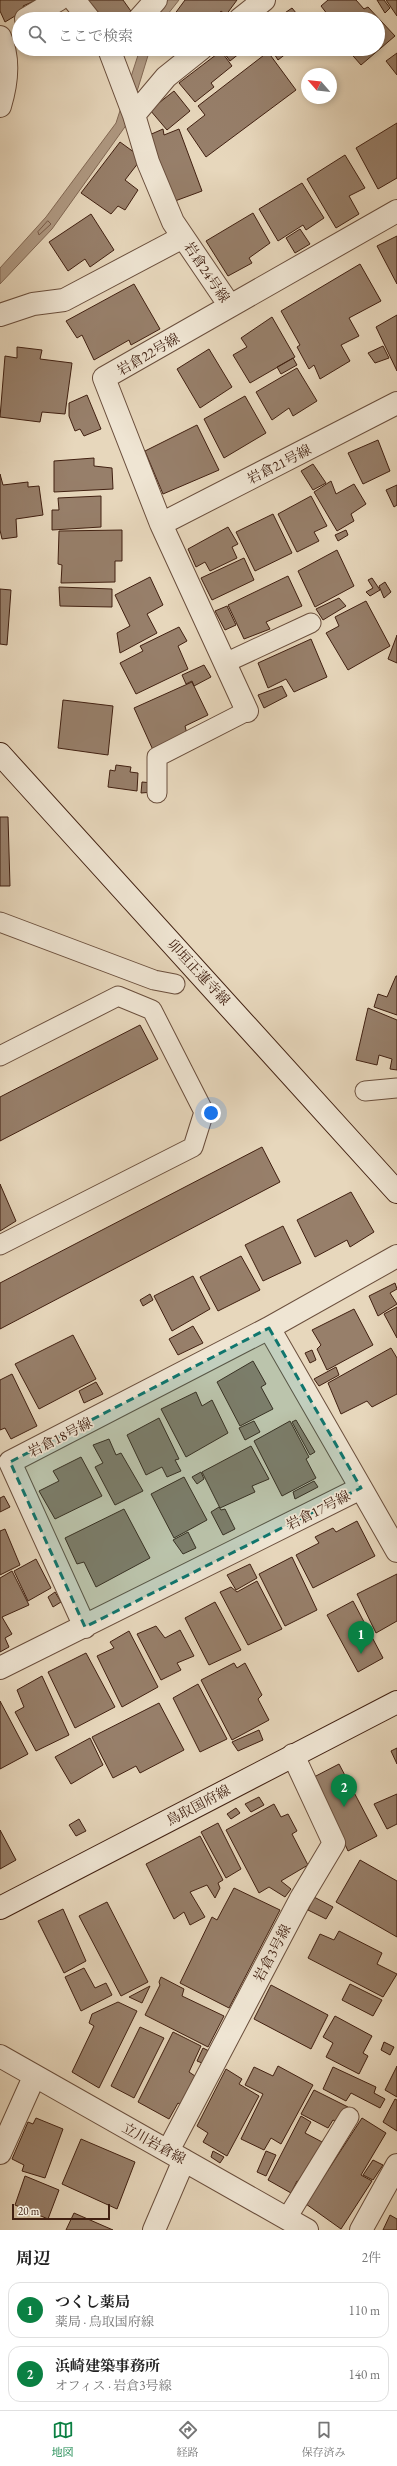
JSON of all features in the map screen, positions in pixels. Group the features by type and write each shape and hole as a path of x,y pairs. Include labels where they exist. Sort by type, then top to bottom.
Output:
{"street":[{"path":"38,12 58,0"},
{"path":"74,0 83,12"},
{"path":"145,12 156,0"},
{"path":"249,12 264,0"},
{"path":"0,106 7,73 5,47 0,39 12,27"},
{"name":"岩倉24号線","path":"111,56 123,91 134,115 154,175 173,222 230,306"},
{"path":"134,115 166,77 192,56"},
{"name":"岩倉22号線","path":"247,710 161,524 104,378 397,211"},
{"path":"0,315 33,304 64,300 183,237"},
{"name":"岩倉21号線","path":"161,524 397,403"},
{"name":"卯垣正蓮寺線","path":"0,754 397,1192"},
{"path":"269,1328 397,1256"},
{"name":"岩倉17号線","path":"0,1668 361,1488 269,1328"},
{"name":"岩倉18号線","path":"85,1626 10,1462 269,1328"},
{"path":"361,1488 397,1551"},
{"name":"鳥取国府線","path":"0,1908 397,1702"},
{"name":"岩倉3号線","path":"176,2155 300,1900 334,1843 293,1755"},
{"name":"立川岩倉線","path":"0,2056 34,2077 308,2230"},
{"path":"0,2153 34,2077"},
{"path":"154,2230 176,2155"},
{"path":"361,2230 397,2165"}],"lane":[{"path":"226,663 311,623"},
{"path":"156,793 157,757 247,710"},
{"path":"0,922 154,980 175,984"},
{"path":"0,1056 118,996 152,1010 204,1112 193,1147 0,1245"},
{"path":"365,1091 397,1088"},
{"path":"287,2218 349,2117"}],"highlighted area":[{"path":"269,1328 361,1488 85,1627 10,1462"}],"water":[{"path":"164,0 179,0 170,12 156,12"},
{"path":"138,56 148,56 127,124 52,229 0,284 0,268 46,217 116,123"}],"building":[{"path":"0,0 43,0 34,5 32,2 23,6 25,10 22,12 12,12 12,18 5,22 0,11"},
{"path":"84,0 123,0 132,12 93,12"},
{"path":"185,0 237,0 228,12 176,12"},
{"path":"328,0 356,0 364,9 368,7 373,12 326,12 321,6"},
{"path":"377,0 384,0 390,8 384,12"},
{"path":"386,0 397,0 397,16"},
{"path":"292,8 295,12 286,12"},
{"path":"385,25 395,36 385,45"},
{"path":"397,53 397,75 386,61"},
{"path":"214,56 225,56 232,66 211,83 214,87 195,102 179,83"},
{"path":"226,56 236,56 230,61"},
{"path":"263,56 271,56 296,90 206,157 187,129 205,115 198,106"},
{"path":"275,56 283,56 278,60"},
{"path":"353,56 372,56 361,65"},
{"path":"174,91 190,111 167,130 150,110"},
{"path":"397,123 397,178 378,189 356,148"},
{"path":"163,129 164,135 179,129 202,191 175,201 147,136"},
{"path":"120,142 142,158 125,180 138,190 125,210 118,206 111,214 81,193"},
{"path":"345,155 365,188 349,196 359,214 336,228 307,179"},
{"path":"302,183 324,218 306,230 303,225 278,241 259,209"},
{"path":"253,213 270,243 249,258 252,263 228,276 206,241"},
{"path":"91,214 114,250 90,267 85,259 68,271 49,242"},
{"path":"300,229 310,244 295,253 286,238"},
{"path":"397,236 397,284 377,246"},
{"path":"360,264 381,301 349,318 359,336 341,345 350,361 320,379 314,365 309,369 297,347 300,345 281,311"},
{"path":"134,284 160,329 131,345 129,340 94,360 82,335 77,338 66,321"},
{"path":"397,315 397,371 376,327"},
{"path":"272,317 295,357 250,383 233,355 247,347 241,338"},
{"path":"383,346 389,358 375,363 368,353"},
{"path":"17,347 42,350 40,359 72,363 65,414 42,412 40,422 0,417 5,356 17,358"},
{"path":"209,349 232,387 200,408 177,369"},
{"path":"293,358 297,365 281,374 277,367"},
{"path":"297,368 317,401 293,416 289,408 272,420 256,392"},
{"path":"87,395 101,429 84,436 80,429 75,431 69,416 69,403"},
{"path":"245,396 266,433 224,458 204,419"},
{"path":"197,425 219,470 163,494 145,451"},
{"path":"378,440 390,471 363,484 348,453"},
{"path":"94,458 94,466 112,468 113,489 54,492 54,461"},
{"path":"313,464 326,483 313,490 301,471"},
{"path":"0,474 3,485 28,482 28,487 39,486 43,515 16,519 17,537 2,539 0,530"},
{"path":"331,481 336,494 354,484 366,504 351,514 354,521 337,531 314,492"},
{"path":"397,485 397,505 394,507 386,490"},
{"path":"101,496 101,527 52,530 52,510 59,510 58,498"},
{"path":"311,496 327,526 314,532 319,541 297,552 278,514"},
{"path":"273,514 292,553 255,571 236,532"},
{"path":"228,527 238,544 232,547 237,558 210,571 205,562 196,567 188,549"},
{"path":"122,530 122,561 115,561 115,582 61,583 62,565 58,564 59,531"},
{"path":"346,530 348,535 338,541 335,535"},
{"path":"337,550 354,586 315,607 298,571"},
{"path":"244,558 254,580 212,600 201,578"},
{"path":"288,576 302,606 266,622 270,629 244,639 228,605"},
{"path":"150,577 163,605 147,614 157,633 120,653 117,633 130,626 115,595"},
{"path":"372,578 380,590 370,596 366,592 373,588 368,580"},
{"path":"385,582 391,592 384,598 379,586"},
{"path":"59,587 112,589 112,607 60,606"},
{"path":"0,589 11,590 7,645 0,644"},
{"path":"339,598 346,606 323,620 316,609"},
{"path":"366,601 390,646 348,670 326,633 339,626 335,617"},
{"path":"227,606 236,625 225,630 215,611"},
{"path":"179,627 187,641 178,646 188,669 136,694 120,663 143,651 140,646"},
{"path":"397,635 397,663 388,659"},
{"path":"311,639 327,677 294,692 286,679 268,688 258,663"},
{"path":"204,665 211,677 194,686 192,681 186,684 182,675"},
{"path":"192,682 208,715 185,726 187,734 153,750 134,708"},
{"path":"282,686 287,696 264,708 258,695"},
{"path":"63,700 113,706 108,755 58,748"},
{"path":"116,765 131,767 130,772 138,773 137,791 108,787 110,770 115,771"},
{"path":"142,782 153,783 153,792 141,793"},
{"path":"0,817 8,817 10,886 0,886"},
{"path":"396,976 397,1015 374,1007 378,994 387,997"},
{"path":"368,1008 397,1020 397,1070 390,1069 392,1059 379,1055 377,1065 356,1060"},
{"path":"140,1025 158,1059 0,1141 0,1097"},
{"path":"262,1147 280,1182 0,1329 0,1283"},
{"path":"0,1184 16,1221 0,1231"},
{"path":"351,1192 374,1232 350,1247 347,1240 315,1257 297,1220"},
{"path":"283,1226 301,1263 263,1281 245,1245"},
{"path":"241,1256 260,1290 218,1311 200,1277"},
{"path":"193,1276 210,1309 172,1331 154,1296"},
{"path":"395,1283 397,1289 390,1293 397,1304 378,1316 369,1296"},
{"path":"150,1294 153,1300 143,1306 140,1300"},
{"path":"397,1307 397,1338 384,1314"},
{"path":"354,1309 373,1345 327,1370 317,1349 321,1345 312,1330"},
{"path":"193,1326 203,1343 178,1355 169,1339"},
{"path":"73,1335 96,1379 39,1409 15,1364"},
{"path":"391,1348 397,1358 397,1394 372,1407 367,1401 341,1414 328,1383"},
{"path":"312,1350 316,1360 310,1363 305,1353"},
{"path":"253,1361 266,1384 261,1387 273,1409 240,1426 217,1382"},
{"path":"336,1367 339,1375 319,1386 314,1379"},
{"path":"12,1374 37,1426 11,1439 5,1428 0,1430 0,1380"},
{"path":"96,1382 103,1394 84,1403 79,1391"},
{"path":"196,1392 202,1406 212,1400 228,1433 186,1457 161,1409"},
{"path":"159,1418 179,1459 175,1460 181,1471 167,1477 162,1467 146,1475 127,1435"},
{"path":"296,1420 315,1452 310,1455 292,1422"},
{"path":"254,1421 260,1432 245,1440 239,1428"},
{"path":"290,1421 309,1457 306,1459 316,1478 282,1496 254,1441"},
{"path":"109,1439 116,1455 121,1453 143,1491 115,1505 95,1467 103,1463 93,1445"},
{"path":"251,1446 269,1479 252,1486 255,1492 220,1508 202,1472"},
{"path":"81,1457 102,1496 55,1519 39,1491 59,1481 53,1471"},
{"path":"201,1472 204,1479 197,1484 192,1477"},
{"path":"184,1477 207,1520 174,1538 151,1494"},
{"path":"314,1481 318,1487 295,1499 293,1492"},
{"path":"4,1496 10,1507 0,1512 0,1498"},
{"path":"219,1507 221,1510 225,1509 235,1529 223,1535 211,1512"},
{"path":"124,1509 150,1558 96,1587 84,1562 77,1564 65,1538"},
{"path":"357,1521 375,1556 313,1588 296,1555 319,1543 315,1537 333,1528 336,1532"},
{"path":"5,1529 20,1565 0,1575 0,1531"},
{"path":"188,1532 196,1548 183,1554 173,1540"},
{"path":"292,1557 317,1610 285,1626 259,1574"},
{"path":"36,1559 51,1588 28,1601 14,1571"},
{"path":"250,1564 257,1578 236,1590 227,1575"},
{"path":"12,1571 29,1605 2,1617 12,1634 5,1638 9,1647 0,1652 0,1578"},
{"path":"397,1574 397,1621 376,1633 357,1594"},
{"path":"257,1581 282,1629 248,1645 220,1592 231,1587 237,1592"},
{"path":"55,1592 61,1602 53,1607 48,1597"},
{"path":"353,1601 383,1658 358,1672 327,1615"},
{"path":"215,1602 241,1650 209,1665 185,1618"},
{"path":"156,1626 165,1638 180,1630 194,1656 177,1663 181,1670 161,1680 137,1634"},
{"path":"129,1631 158,1687 122,1707 97,1656 114,1648 110,1642"},
{"path":"86,1653 115,1707 75,1728 48,1672"},
{"path":"234,1663 237,1668 245,1663 262,1695 258,1699 269,1720 232,1740 201,1680"},
{"path":"42,1676 69,1735 36,1751 15,1712 24,1707 17,1690"},
{"path":"198,1684 227,1739 200,1752 173,1698"},
{"path":"0,1701 28,1754 0,1769"},
{"path":"159,1703 184,1750 140,1773 136,1766 113,1778 92,1737"},
{"path":"259,1730 263,1740 238,1751 232,1742"},
{"path":"90,1738 103,1765 71,1784 55,1757"},
{"path":"397,1748 397,1764 391,1751"},
{"path":"339,1764 377,1836 348,1851 314,1777"},
{"path":"397,1794 397,1824 387,1829 374,1804"},
{"path":"259,1797 264,1805 251,1812 245,1804"},
{"path":"274,1804 281,1817 288,1814 297,1831 292,1834 308,1865 281,1881 291,1889 285,1897 269,1887 259,1893 226,1830"},
{"path":"236,1808 240,1813 231,1819 227,1814"},
{"path":"79,1819 86,1831 76,1836 69,1825"},
{"path":"218,1823 241,1869 226,1878 201,1832"},
{"path":"0,1830 16,1860 0,1869"},
{"path":"200,1836 223,1880 218,1883 220,1888 215,1898 207,1885 190,1892 205,1917 190,1925 184,1912 174,1919 146,1864"},
{"path":"360,1860 397,1881 397,1937 336,1902"},
{"path":"234,1888 280,1910 229,2008 180,1983 212,1917 217,1920"},
{"path":"314,1897 333,1907 326,1919 308,1910"},
{"path":"107,1902 148,1982 121,1996 79,1916"},
{"path":"63,1909 86,1961 64,1973 38,1921"},
{"path":"339,1931 382,1953 377,1964 397,1974 383,1997 308,1958 320,1934 334,1940"},
{"path":"84,1968 95,1988 106,1983 112,1995 81,2011 65,1977"},
{"path":"161,1977 184,1989 182,1996 224,2016 208,2047 145,2015 160,1985 159,1982"},
{"path":"350,1984 382,2000 373,2016 342,2000"},
{"path":"271,1985 328,2015 311,2049 254,2019"},
{"path":"150,1986 142,2003 129,1997"},
{"path":"118,2002 137,2011 99,2088 72,2072 94,2026 89,2023 92,2014"},
{"path":"335,2016 372,2036 363,2053 368,2056 359,2074 326,2057 333,2043 323,2037"},
{"path":"140,2027 164,2038 134,2098 111,2086"},
{"path":"173,2032 201,2046 189,2072 195,2076 181,2105 178,2103 169,2119 138,2102"},
{"path":"384,2042 394,2047 390,2055 381,2050"},
{"path":"203,2048 209,2051 202,2063 197,2061"},
{"path":"278,2066 313,2085 281,2144 271,2138 264,2150 241,2139 263,2094 245,2085 254,2067 273,2076"},
{"path":"397,2066 397,2097 385,2090"},
{"path":"333,2067 376,2087 374,2093 385,2099 380,2108 351,2093 346,2101 323,2089"},
{"path":"226,2069 242,2079 239,2084 259,2096 227,2156 203,2142 208,2133 197,2126"},
{"path":"314,2090 348,2107 339,2123 333,2120 328,2128 301,2114"},
{"path":"395,2099 397,2100 397,2131 383,2122"},
{"path":"301,2116 311,2122 305,2133 324,2143 301,2183 297,2181 291,2193 268,2180"},
{"path":"36,2118 63,2129 45,2178 22,2171 24,2165 12,2159 28,2122 33,2124"},
{"path":"362,2118 386,2133 361,2175 372,2181 341,2229 306,2204"},
{"path":"81,2139 135,2162 117,2209 62,2184"},
{"path":"213,2151 224,2157 220,2163 211,2157"},
{"path":"266,2151 276,2155 266,2176 257,2172"},
{"path":"373,2160 383,2165 373,2180 363,2175"},
{"path":"25,2176 59,2190 48,2219 15,2205"},
{"path":"74,2213 113,2230 66,2230"},
{"path":"390,2215 397,2219 397,2230 383,2230"}],"place":[{"name":"つくし薬局","path":"361,1654"},
{"name":"浜崎建築事務所","path":"344,1807"}]}
